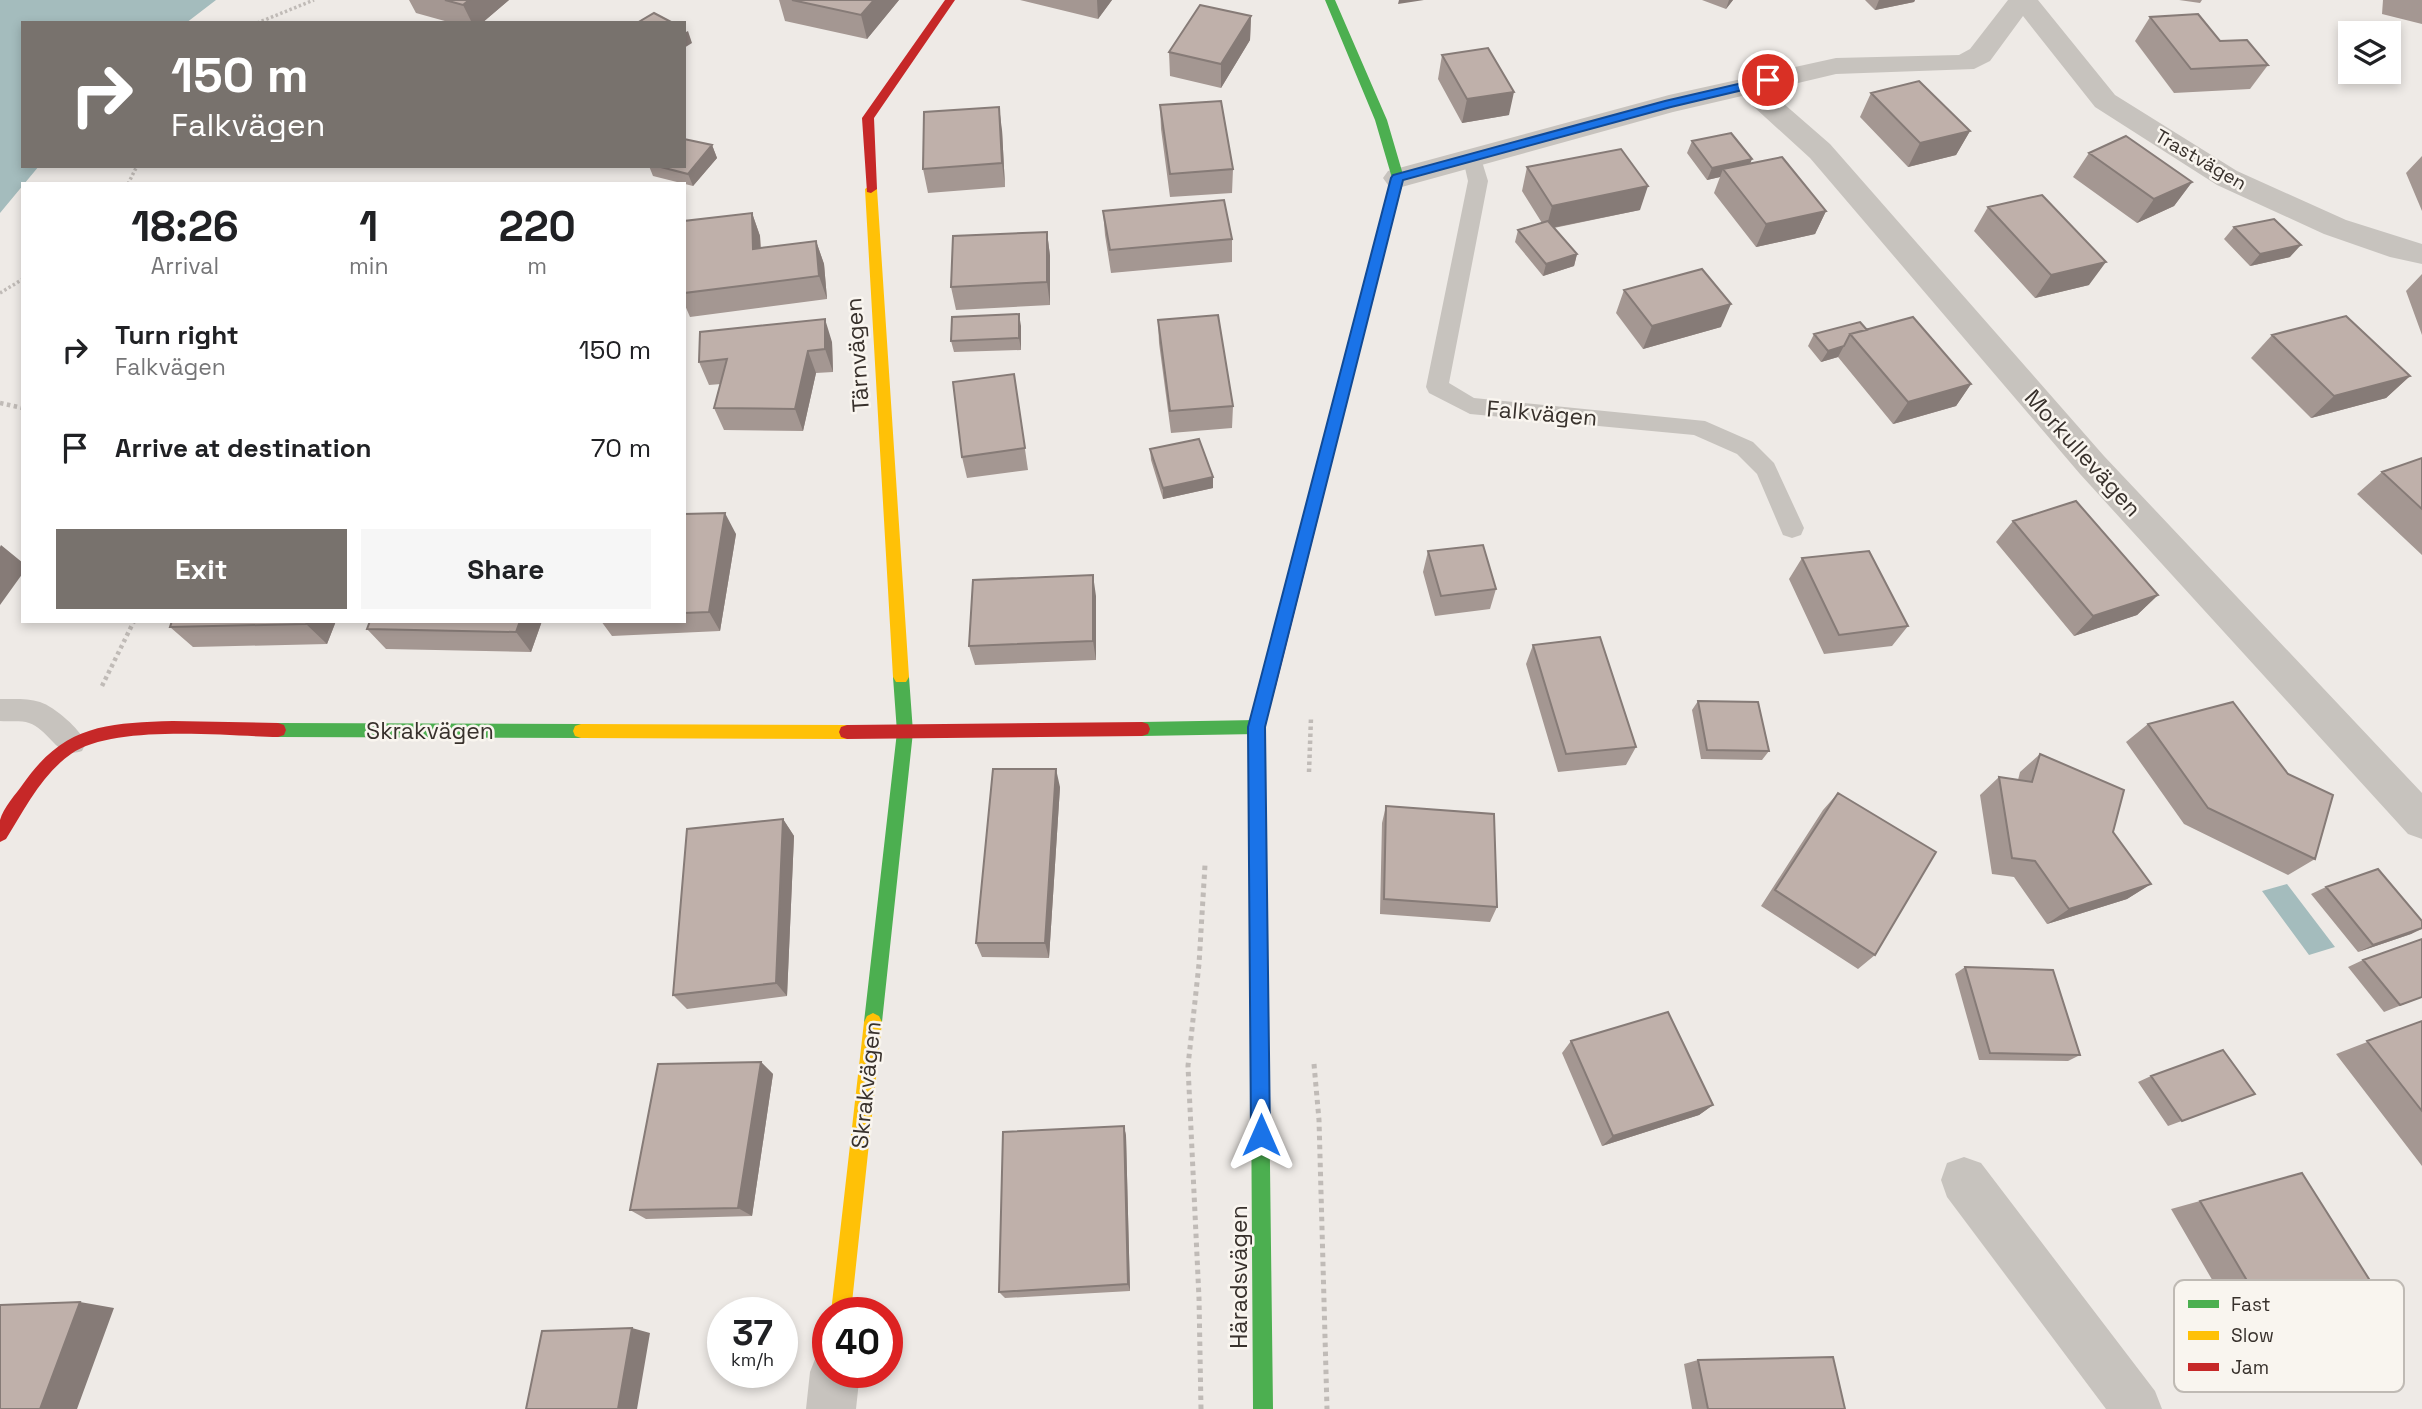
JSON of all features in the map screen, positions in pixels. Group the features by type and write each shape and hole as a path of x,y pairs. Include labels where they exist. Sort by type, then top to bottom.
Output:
{"street":[{"name":"Tärnvägen","path":"905,732 873,253 868,118 950,0"},
{"path":"1330,0 1381,120 1398,178 1746,85 1836,66 1964,63 1980,54 2023,0"},
{"name":"Trastvägen","path":"2023,0 2105,101 2227,178 2335,227 2401,250 2422,254"},
{"name":"Morkullevägen","path":"1746,85 1820,150 2092,466 2422,821"},
{"name":"Häradsvägen","path":"1263,1409 1256,727 1398,178"},
{"name":"Skrakvägen","path":"0,834 46,767 74,743 117,730 905,732 1256,727"},
{"name":"Skrakvägen","path":"843,1297 905,732"},
{"path":"1964,1180 2137,1409"},
{"path":"831,1409 833,1388"}],"lane":[{"name":"Falkvägen","path":"1473,159 1478,181 1437,387 1470,406 1697,427 1745,448 1766,469 1792,528"},
{"path":"0,710 36,712 74,743"}],"path":[{"path":"262,21 314,0"},
{"path":"0,293 21,280"},
{"path":"0,403 21,408"},
{"path":"74,743 133,623"},
{"path":"1201,1409 1199,1298 1188,1066 1199,964 1206,853"},
{"path":"1314,1053 1319,1119 1327,1409"}],"water":[{"path":"0,0 216,0 189,21 21,21 21,168 37,168 26,182 21,182 21,188 0,213"},
{"path":"2287,884 2335,947 2309,955 2262,891"}],"building":[{"path":"445,0 469,0 463,5"},
{"path":"792,0 874,0 861,15"},
{"path":"1200,5 1251,16 1221,64 1169,52"},
{"path":"654,13 669,21 640,21"},
{"path":"2198,14 2220,41 2247,40 2268,65 2191,69 2150,17"},
{"path":"1488,48 1514,92 1467,99 1442,55"},
{"path":"1919,81 1970,131 1920,143 1871,93"},
{"path":"1221,101 1233,169 1170,174 1160,105"},
{"path":"999,107 1002,163 923,169 924,112"},
{"path":"1731,133 1752,159 1712,168 1692,141"},
{"path":"2126,136 2192,182 2154,199 2089,153"},
{"path":"686,139 712,145 688,174 665,168 686,168"},
{"path":"1621,149 1648,186 1552,206 1527,167"},
{"path":"1782,157 1826,211 1766,224 1723,169"},
{"path":"2042,195 2106,262 2051,275 1988,207"},
{"path":"1224,200 1232,239 1110,250 1103,211"},
{"path":"752,213 753,249 816,241 819,276 686,293 686,221"},
{"path":"2274,219 2301,245 2260,254 2234,227"},
{"path":"1548,221 1577,254 1546,264 1518,230"},
{"path":"1047,232 1047,282 951,287 953,236"},
{"path":"1702,269 1731,304 1652,326 1624,290"},
{"path":"1019,314 1019,338 951,341 952,317"},
{"path":"1218,315 1233,406 1170,411 1158,320"},
{"path":"2346,316 2410,376 2334,396 2272,335"},
{"path":"1913,317 1971,384 1908,402 1850,334"},
{"path":"825,319 825,349 808,351 795,409 714,408 727,359 699,362 700,332"},
{"path":"1860,322 1867,330 1850,334 1844,346 1828,351 1814,334"},
{"path":"1014,374 1025,448 962,457 953,382"},
{"path":"1199,439 1213,477 1163,488 1150,449"},
{"path":"2422,458 2422,509 2382,472"},
{"path":"2076,501 2158,595 2093,616 2013,521"},
{"path":"725,513 709,612 686,613 686,514"},
{"path":"1483,545 1496,589 1441,596 1428,551"},
{"path":"1869,551 1908,626 1839,635 1802,558"},
{"path":"1093,575 1093,641 969,646 973,580"},
{"path":"171,623 307,623 306,624 170,627"},
{"path":"369,623 519,623 516,632 367,629"},
{"path":"1600,637 1636,747 1566,754 1533,645"},
{"path":"1698,701 1758,702 1769,751 1707,750"},
{"path":"2233,702 2288,774 2333,795 2315,859 2208,808 2148,724"},
{"path":"2040,754 2124,790 2113,832 2151,884 2069,909 2035,861 2012,858 1999,777 2032,782"},
{"path":"993,769 1056,769 1045,943 976,943"},
{"path":"1838,793 1936,852 1875,955 1775,890"},
{"path":"1386,806 1494,814 1497,907 1384,899"},
{"path":"783,819 776,983 673,995 687,829"},
{"path":"2378,869 2422,921 2422,928 2373,945 2326,887"},
{"path":"2422,939 2422,997 2400,1005 2363,960"},
{"path":"1965,967 2053,970 2080,1055 1990,1053"},
{"path":"1668,1012 1713,1105 1613,1136 1571,1041"},
{"path":"2422,1021 2422,1111 2367,1041"},
{"path":"2223,1050 2255,1094 2182,1121 2151,1076"},
{"path":"761,1062 738,1208 630,1210 658,1064"},
{"path":"1124,1126 1128,1284 999,1292 1003,1132"},
{"path":"2302,1173 2370,1280 2247,1280 2200,1201"},
{"path":"80,1302 40,1409 0,1409 0,1305"},
{"path":"632,1328 618,1409 526,1409 542,1331"},
{"path":"1833,1357 1845,1409 1708,1409 1698,1360"}],"traffic: fast":[{"path":"1330,0 1381,120 1398,178 1375,267"},
{"path":"873,1022 905,732 901,677"},
{"path":"1142,729 1257,727"},
{"path":"278,730 581,731"},
{"path":"1260,1085 1263,1409"}],"traffic: slow":[{"path":"871,189 901,677"},
{"path":"1260,1085 1257,727 1268,686"},
{"path":"581,731 847,732"},
{"path":"843,1297 873,1022"}],"traffic: jam":[{"path":"871,189 868,118 950,0"},
{"path":"1268,686 1375,267"},
{"path":"0,834 43,771 53,759 74,743 118,731 145,729 278,730"},
{"path":"847,732 1142,729"}],"route":[{"path":"1261,1135 1256,727 1398,178 1669,104 1768,80"}]}
